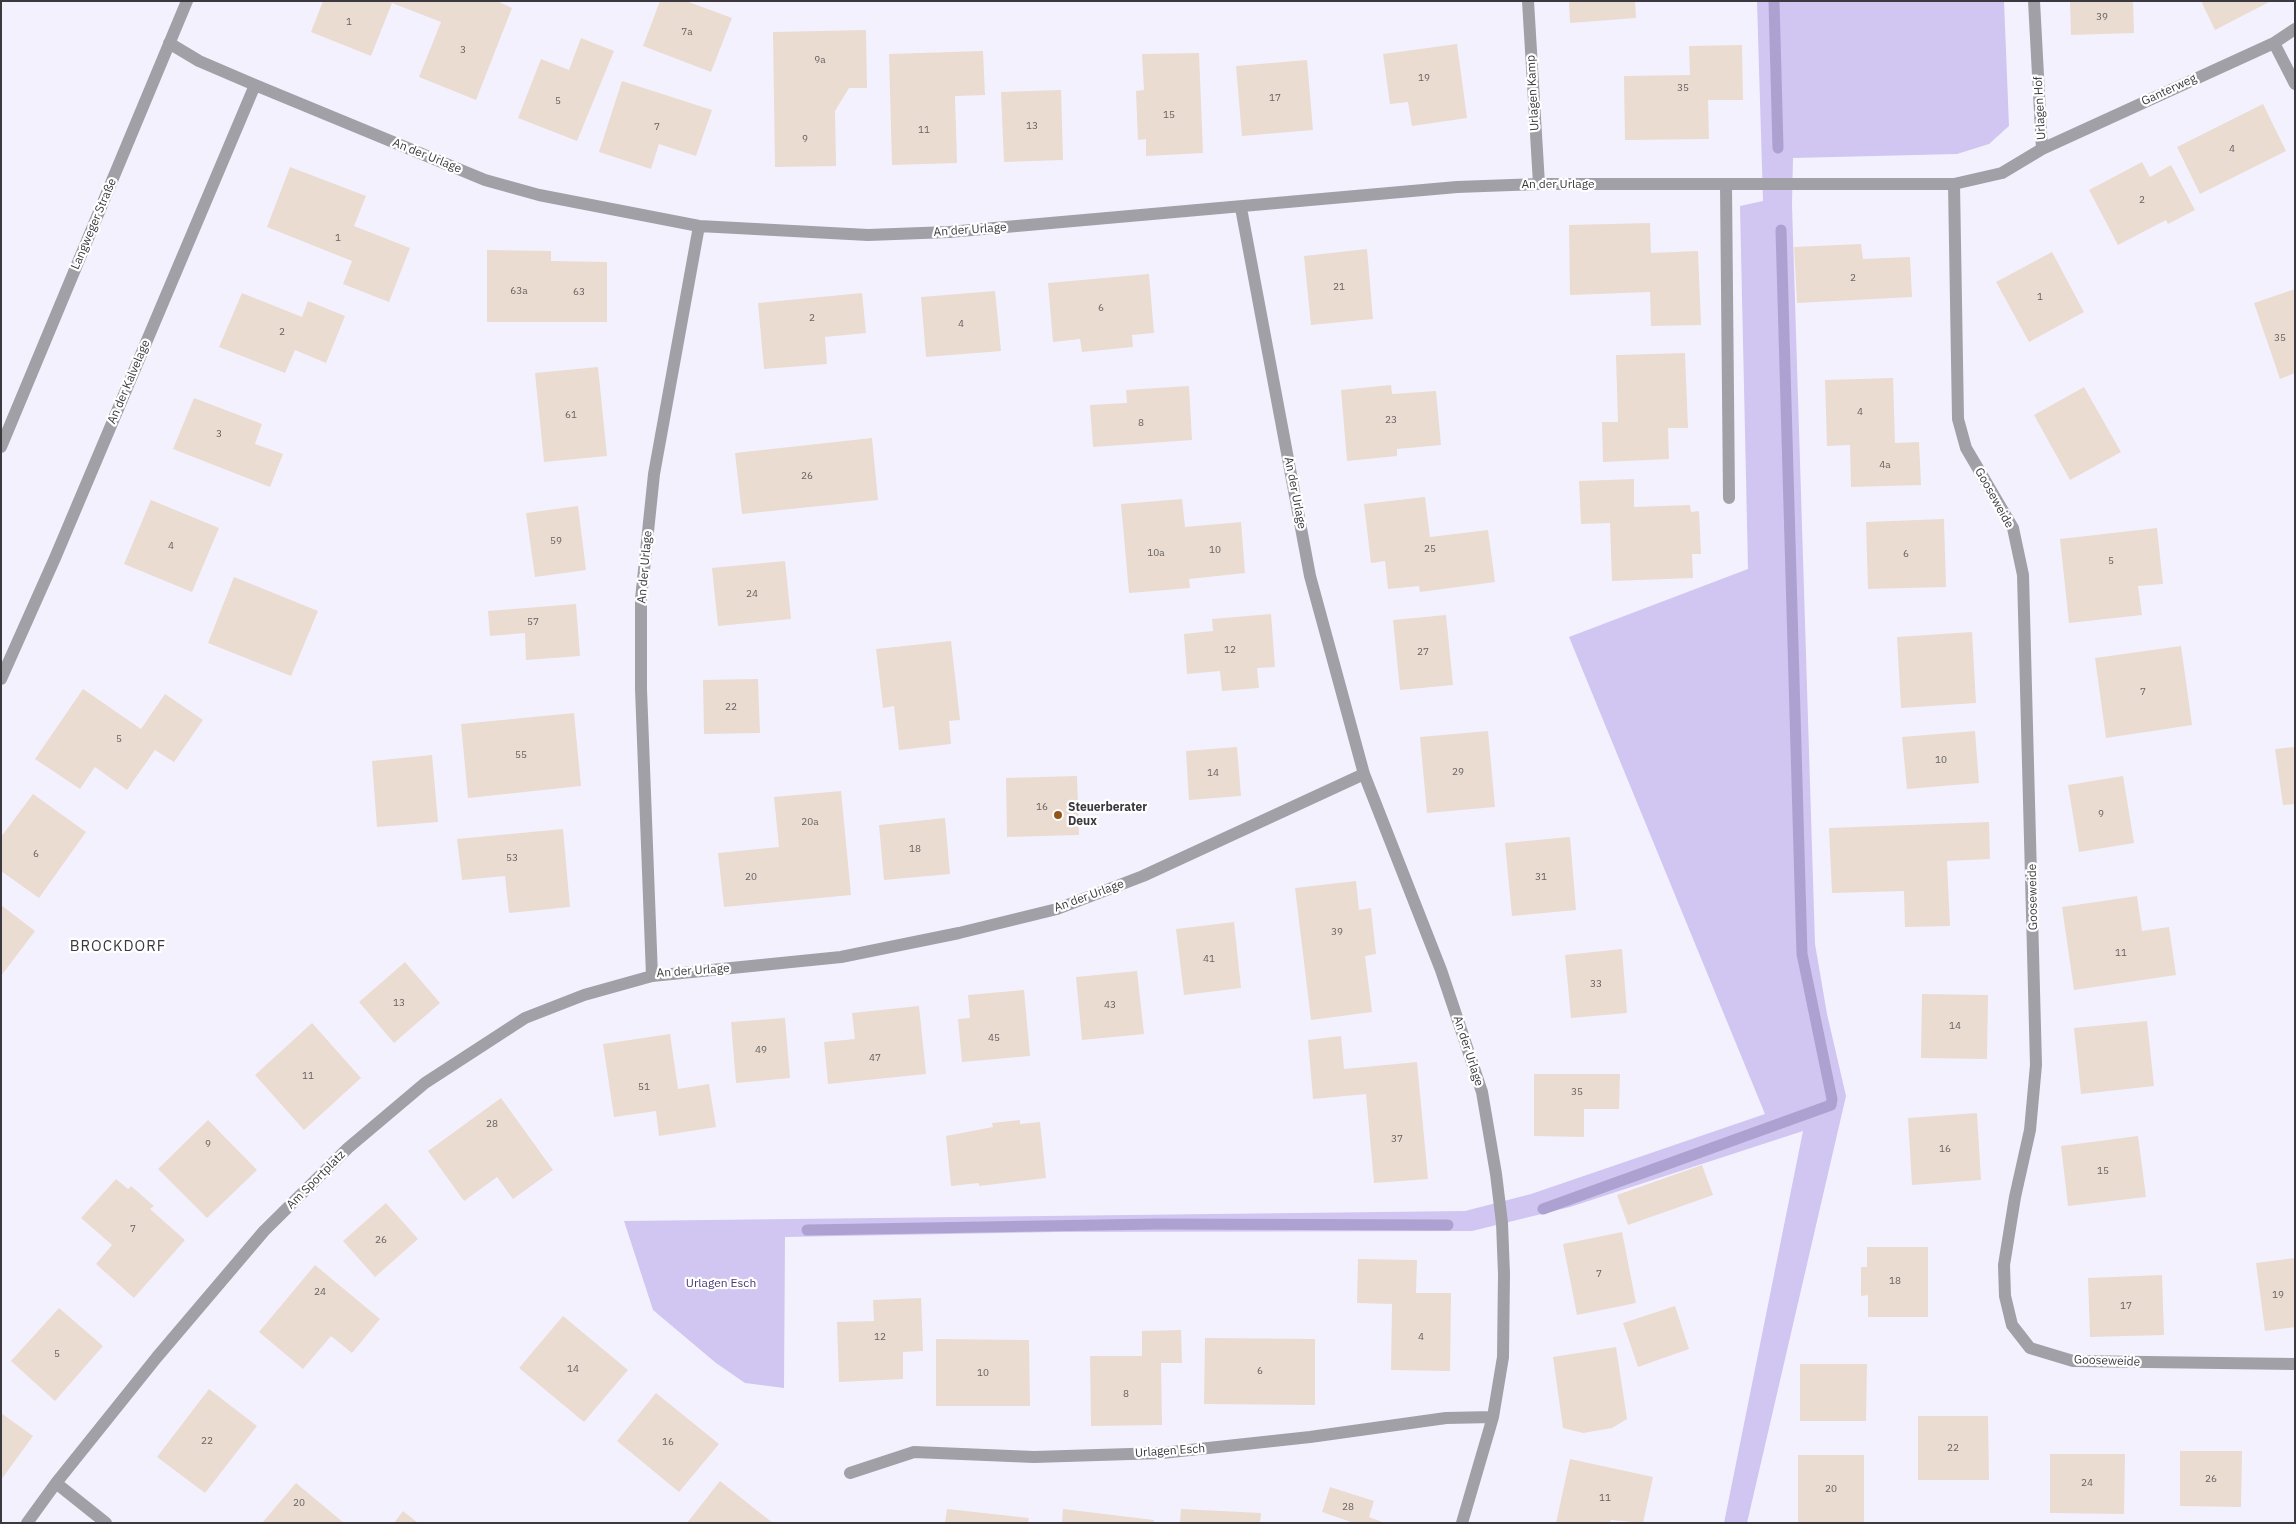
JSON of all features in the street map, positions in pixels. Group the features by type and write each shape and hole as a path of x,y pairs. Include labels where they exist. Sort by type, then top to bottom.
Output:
{"street":[{"name":"Langweger Straße","path":"1,447 187,1"},
{"name":"Urlagen Kamp","path":"1528,1 1539,184"},
{"name":"Urlagen Hof","path":"1954,184 2002,173 2042,149 2034,1"},
{"name":"Ganterweg","path":"2042,149 2274,43 2295,29"},
{"name":"An der Urlage","path":"170,43 199,61 485,180 539,195 699,226 859,234 931,233 1241,208 1457,187 1539,184 1726,186 1954,184"},
{"path":"2274,43 2295,84"},
{"name":"An der Kalvelage","path":"1,679 55,558 256,85"},
{"name":"Gooseweide","path":"1954,184 1958,419 1966,448 2013,528 2023,575 2036,1065 2030,1130 2015,1197 2004,1265 2005,1296 2012,1325 2030,1348 2073,1361 2295,1364"},
{"path":"1726,186 1729,498"},
{"name":"An der Urlage","path":"1241,208 1310,576 1364,774 1441,970 1482,1092 1502,1223 1503,1357 1492,1417"},
{"name":"An der Urlage","path":"699,226 654,474 641,599 641,689 652,976 841,957 959,933 1057,909 1143,876 1364,774"},
{"name":"Am Sportplatz","path":"27,1523 56,1483 157,1357 264,1231 348,1148 425,1083 525,1018 584,995 652,976"},
{"path":"1462,1523 1492,1417"},
{"name":"Urlagen Esch","path":"850,1473 914,1452 1034,1457 1162,1453 1310,1437 1446,1418 1492,1417"},
{"path":"56,1483 106,1523"}],"green space":[{"path":"1757,1 2004,1 2009,126 1989,144 1957,154 1793,158 1792,205 1815,944 1827,1014 1846,1096 1747,1523 1724,1523 1803,1131 1570,1207 1472,1231 1056,1232 785,1237 784,1388 745,1383 716,1363 653,1310 624,1221 1465,1211 1531,1194 1765,1114 1569,637 1748,569 1740,206 1763,201"}],"building":[{"path":"323,1 497,1 512,8 476,100 419,77 441,22 392,3 371,56 311,32"},
{"path":"660,1 686,1 732,18 711,72 643,46"},
{"path":"1569,1 1635,1 1636,18 1570,23"},
{"path":"2070,1 2133,1 2134,33 2071,35"},
{"path":"2201,1 2271,1 2215,30"},
{"path":"866,30 867,88 849,88 835,111 836,166 775,167 773,32"},
{"path":"581,38 614,51 577,141 518,118 541,59 569,70"},
{"path":"1457,44 1467,118 1412,126 1408,102 1390,104 1383,54"},
{"path":"1742,45 1743,100 1708,100 1709,139 1625,140 1624,76 1690,75 1689,46"},
{"path":"983,51 985,95 955,96 957,163 892,165 889,54"},
{"path":"1199,53 1203,153 1146,156 1146,139 1138,140 1136,91 1144,90 1142,54"},
{"path":"1307,60 1313,130 1242,136 1236,66"},
{"path":"622,81 712,110 696,156 659,144 651,169 599,152"},
{"path":"1061,90 1063,160 1004,162 1001,92"},
{"path":"2263,104 2286,151 2200,194 2177,147"},
{"path":"2142,162 2150,177 2171,165 2195,210 2168,224 2166,220 2118,245 2089,190"},
{"path":"290,167 366,196 354,226 410,248 389,302 343,284 352,261 267,227"},
{"path":"1650,223 1651,253 1698,251 1701,325 1651,326 1650,292 1570,295 1569,225"},
{"path":"1861,244 1863,259 1910,257 1912,297 1797,303 1794,247"},
{"path":"1367,249 1373,319 1311,325 1304,256"},
{"path":"487,250 551,251 551,261 607,262 607,322 487,322"},
{"path":"2052,252 2084,312 2029,342 1996,282"},
{"path":"1149,274 1154,333 1132,335 1133,347 1082,352 1080,339 1053,342 1048,283"},
{"path":"2295,289 2295,373 2280,379 2254,303"},
{"path":"995,291 1001,351 926,357 921,297"},
{"path":"242,293 302,317 308,301 345,316 326,363 295,350 285,373 219,347"},
{"path":"862,293 866,333 825,337 827,364 764,369 758,303"},
{"path":"1685,353 1688,428 1668,428 1669,459 1603,462 1602,422 1618,422 1616,355"},
{"path":"598,367 607,456 544,462 535,373"},
{"path":"1893,378 1895,443 1919,442 1921,485 1851,487 1850,445 1827,446 1825,380"},
{"path":"1391,385 1392,394 1436,391 1441,445 1397,449 1397,456 1347,461 1341,390"},
{"path":"1189,386 1192,440 1093,447 1090,405 1127,403 1126,390"},
{"path":"2084,387 2121,452 2070,480 2034,415"},
{"path":"194,398 262,424 255,444 283,454 270,487 173,449"},
{"path":"872,438 878,500 742,514 735,453"},
{"path":"1634,479 1634,507 1690,505 1691,512 1699,511 1701,554 1692,554 1693,578 1612,581 1610,523 1581,524 1579,481"},
{"path":"1425,497 1430,537 1488,530 1495,582 1420,592 1419,586 1388,589 1385,561 1371,563 1364,504"},
{"path":"1182,499 1185,527 1241,522 1245,573 1189,579 1190,588 1129,593 1121,504"},
{"path":"151,500 219,528 192,592 124,564"},
{"path":"578,506 586,570 535,577 526,513"},
{"path":"1944,519 1946,587 1868,589 1866,522"},
{"path":"2157,528 2163,584 2138,586 2142,615 2069,623 2060,539"},
{"path":"785,561 791,619 718,626 712,568"},
{"path":"234,577 318,611 291,676 208,643"},
{"path":"576,604 580,656 526,660 525,633 490,636 488,611"},
{"path":"1271,614 1275,667 1257,668 1259,688 1222,691 1220,671 1187,674 1184,634 1213,631 1212,619"},
{"path":"1446,615 1453,685 1400,690 1393,620"},
{"path":"1972,632 1976,703 1901,708 1897,637"},
{"path":"951,641 960,720 949,721 951,744 899,750 894,706 883,708 876,649"},
{"path":"2181,646 2192,725 2106,738 2095,658"},
{"path":"758,679 760,733 704,734 703,680"},
{"path":"83,689 141,729 165,694 203,720 174,762 155,750 127,790 95,767 80,789 35,759"},
{"path":"574,713 581,786 468,798 461,724"},
{"path":"1488,731 1495,807 1427,813 1420,737"},
{"path":"1975,731 1979,783 1907,789 1902,737"},
{"path":"1237,747 1241,796 1189,800 1186,751"},
{"path":"2295,747 2295,804 2283,805 2275,749"},
{"path":"432,755 438,822 377,827 372,761"},
{"path":"1077,776 1079,835 1007,837 1006,778"},
{"path":"2123,776 2134,843 2079,852 2068,785"},
{"path":"841,791 851,895 724,907 718,853 779,847 774,797"},
{"path":"33,794 86,832 39,898 1,871 1,837"},
{"path":"945,818 950,874 884,880 879,825"},
{"path":"1989,822 1990,859 1947,861 1950,926 1905,927 1904,891 1832,893 1829,828"},
{"path":"563,829 570,907 509,913 505,876 462,880 457,839"},
{"path":"1570,837 1576,910 1512,916 1505,843"},
{"path":"1356,881 1359,910 1371,908 1376,954 1365,956 1372,1012 1311,1020 1295,888"},
{"path":"2137,896 2142,931 2169,927 2176,975 2074,990 2062,907"},
{"path":"1,905 35,931 1,976"},
{"path":"1234,922 1241,988 1184,995 1176,929"},
{"path":"1622,949 1627,1013 1571,1018 1565,955"},
{"path":"405,962 440,1003 394,1043 359,1002"},
{"path":"1137,971 1144,1034 1082,1040 1076,977"},
{"path":"1024,990 1030,1056 962,1062 958,1019 970,1018 968,995"},
{"path":"1922,994 1988,995 1987,1059 1921,1058"},
{"path":"919,1006 926,1074 828,1084 824,1042 855,1039 852,1013"},
{"path":"785,1018 790,1078 736,1083 731,1022"},
{"path":"2147,1021 2154,1086 2081,1094 2074,1028"},
{"path":"312,1023 361,1078 304,1130 255,1075"},
{"path":"670,1034 678,1089 709,1084 716,1127 659,1136 656,1111 614,1117 603,1044"},
{"path":"1341,1036 1344,1069 1417,1062 1428,1179 1374,1183 1366,1094 1313,1099 1308,1040"},
{"path":"1534,1074 1620,1074 1619,1109 1584,1109 1584,1137 1534,1136"},
{"path":"501,1098 553,1170 513,1199 497,1177 464,1201 428,1151"},
{"path":"1977,1113 1981,1180 1912,1185 1908,1118"},
{"path":"208,1120 257,1170 207,1218 158,1169"},
{"path":"1020,1120 1020,1124 1040,1122 1046,1178 979,1186 979,1183 951,1186 946,1136 993,1127 992,1123"},
{"path":"2138,1136 2146,1197 2068,1206 2061,1146"},
{"path":"1702,1165 1713,1195 1628,1225 1617,1195"},
{"path":"116,1179 128,1189 131,1186 154,1206 150,1209 185,1240 134,1298 96,1264 112,1245 81,1218"},
{"path":"386,1203 418,1239 375,1277 343,1241"},
{"path":"1622,1232 1636,1303 1577,1315 1563,1244"},
{"path":"1867,1247 1928,1247 1928,1317 1868,1317 1868,1295 1861,1296 1861,1267 1867,1267"},
{"path":"2295,1258 2295,1327 2265,1331 2256,1263"},
{"path":"1358,1259 1417,1260 1416,1293 1451,1293 1450,1371 1391,1370 1392,1304 1357,1303"},
{"path":"315,1265 380,1319 352,1353 331,1336 303,1369 259,1332"},
{"path":"2162,1275 2164,1335 2090,1337 2088,1278"},
{"path":"921,1298 923,1351 903,1352 903,1379 839,1382 837,1322 874,1321 873,1300"},
{"path":"1675,1306 1689,1349 1638,1367 1623,1323"},
{"path":"59,1308 103,1346 55,1401 11,1361"},
{"path":"563,1316 628,1370 584,1422 519,1368"},
{"path":"1181,1330 1182,1363 1161,1363 1162,1425 1091,1426 1090,1356 1142,1356 1142,1331"},
{"path":"1205,1338 1315,1339 1315,1405 1204,1404"},
{"path":"936,1339 1029,1340 1030,1406 936,1406"},
{"path":"1616,1347 1627,1419 1612,1428 1583,1433 1563,1428 1553,1357"},
{"path":"1800,1364 1867,1364 1866,1421 1800,1421"},
{"path":"209,1389 257,1426 205,1493 157,1457"},
{"path":"656,1393 719,1444 679,1492 617,1441"},
{"path":"1,1413 33,1436 1,1480"},
{"path":"1918,1416 1988,1416 1989,1480 1918,1480"},
{"path":"2180,1451 2242,1451 2241,1507 2180,1506"},
{"path":"2050,1454 2125,1454 2124,1514 2050,1513"},
{"path":"1798,1455 1864,1455 1864,1523 1798,1523"},
{"path":"1570,1459 1653,1477 1643,1523 1611,1520 1610,1523 1556,1523"},
{"path":"720,1481 755,1509 773,1523 687,1523"},
{"path":"296,1483 344,1523 262,1523"},
{"path":"1330,1487 1374,1501 1369,1517 1385,1523 1354,1523 1322,1512"},
{"path":"947,1509 1029,1518 1028,1523 945,1523"},
{"path":"1063,1509 1154,1520 1153,1523 1062,1523"},
{"path":"1181,1509 1261,1513 1260,1523 1180,1523"},
{"path":"403,1511 418,1523 394,1523"}],"waterway":[{"path":"1774,1 1778,148"},
{"path":"1543,1209 1831,1105 1832,1099 1802,954 1781,230"},
{"path":"807,1230 1157,1224 1448,1225"}],"place":[{"name":"Steuerberater Deux","path":"1058,815"}],"district":[{"name":"BROCKDORF","path":"118,947"}]}
